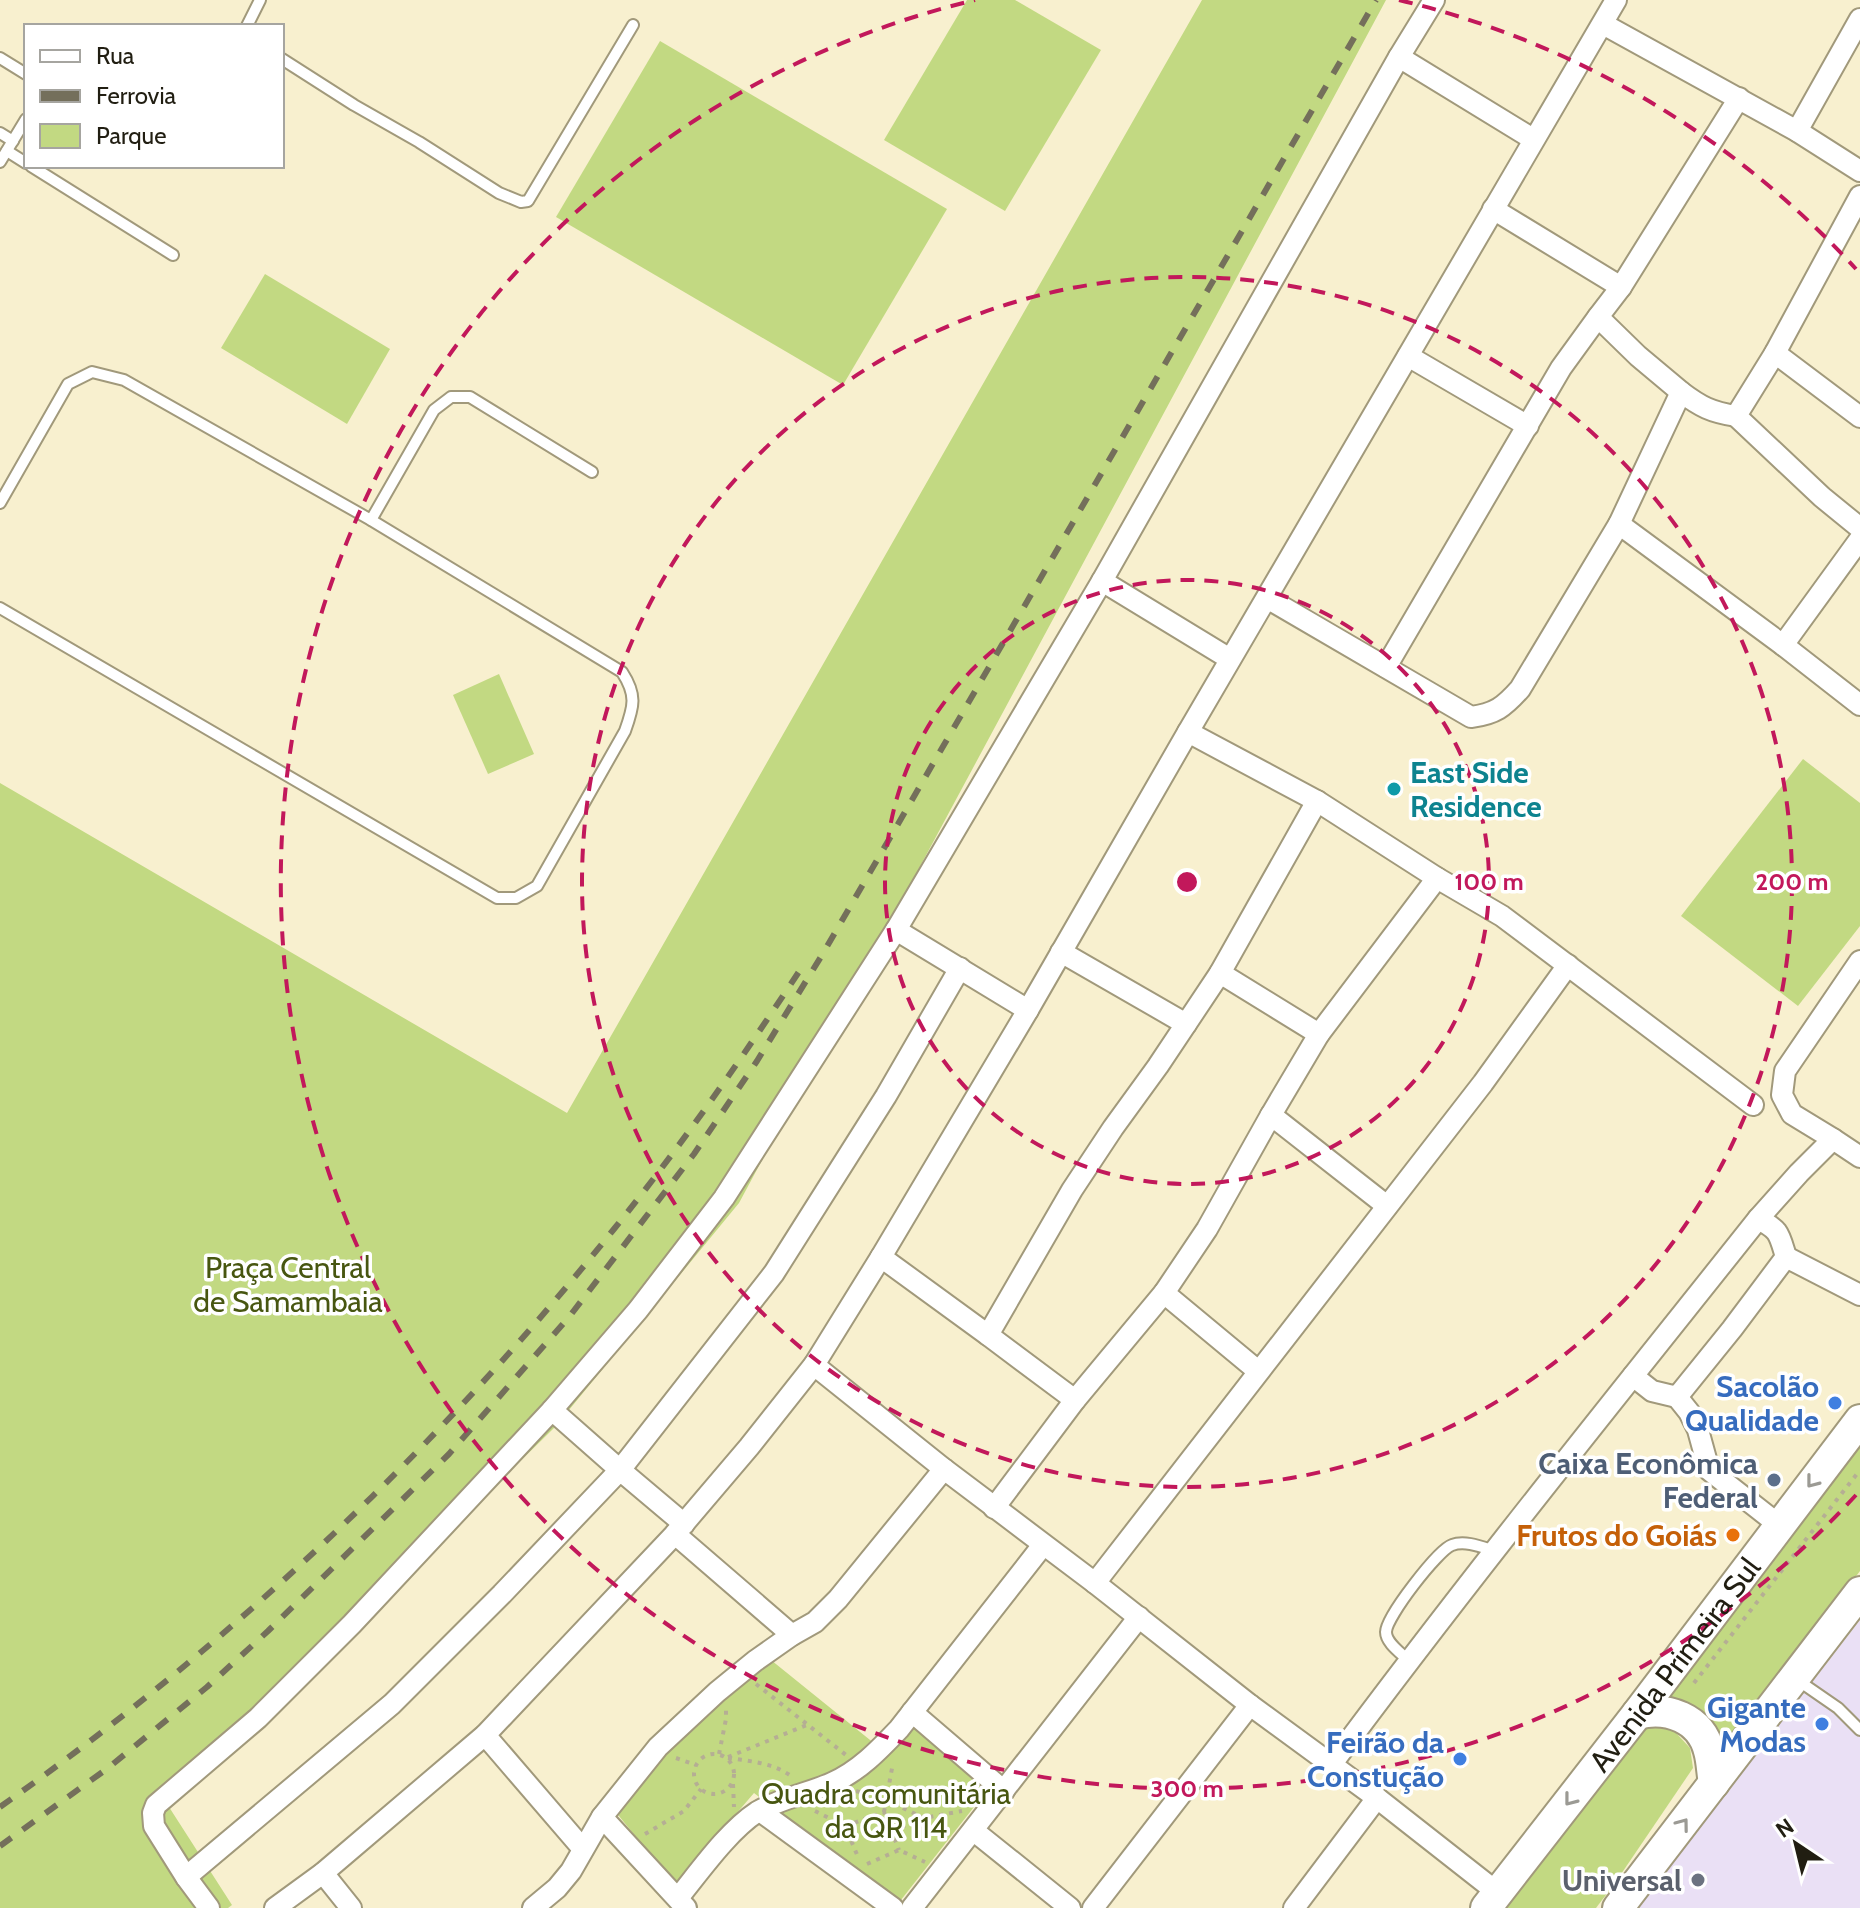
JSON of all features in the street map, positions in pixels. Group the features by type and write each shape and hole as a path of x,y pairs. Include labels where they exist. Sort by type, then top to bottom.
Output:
{"main road":[{"name":"Avenida Primeira Sul","path":"1492,1901 1860,1420"},
{"path":"1618,1908 1860,1592"},
{"path":"1637,1714 1660,1710 1685,1718 1704,1738 1714,1783"}],"street":[{"path":"209,1908 154,1826 156,1805 258,1718 352,1624 552,1410 638,1310 724,1198 896,930 1102,581 1434,0"},
{"path":"275,1908 323,1873 485,1735 680,1529 814,1365 1028,1010 1616,0"},
{"path":"1797,131 1860,19"},
{"path":"1603,24 1797,131 1860,171"},
{"path":"1399,57 1533,139"},
{"path":"1386,667 1561,368 1621,287 1739,98"},
{"path":"1736,416 1775,353 1860,196"},
{"path":"1493,209 1621,287"},
{"path":"1598,317 1638,356 1703,408 1736,416 1822,497 1860,528"},
{"path":"1775,353 1860,417"},
{"path":"1408,356 1528,426"},
{"path":"1267,598 1471,717 1490,715 1508,703 1520,689 1619,524 1681,392"},
{"path":"1619,524 1860,705"},
{"path":"1783,645 1860,539"},
{"path":"1102,581 1230,659"},
{"path":"1188,732 1317,801 1502,916 1753,1105"},
{"path":"988,1335 1072,1190 1220,973 1317,801"},
{"path":"994,1508 1075,1400 1164,1293 1207,1229 1319,1034 1437,878"},
{"path":"896,930 1028,1010"},
{"path":"1061,952 1186,1024"},
{"path":"1860,961 1785,1071 1782,1095 1792,1114 1860,1157"},
{"path":"1095,1583 1483,1083 1568,965"},
{"path":"186,1877 392,1704 620,1470 774,1273 879,1108 960,968"},
{"path":"1220,973 1319,1034"},
{"path":"1271,1115 1387,1206"},
{"path":"1331,1765 1495,1551 1758,1219 1833,1139"},
{"path":"1758,1219 1775,1228 1786,1257 1860,1295"},
{"path":"881,1257 1075,1400"},
{"path":"1677,1397 1786,1257"},
{"path":"1164,1293 1258,1371"},
{"path":"814,1365 1250,1705 1377,1798 1492,1901"},
{"path":"1633,1376 1652,1391 1677,1397 1698,1430 1709,1470 1779,1525"},
{"path":"552,1410 620,1470 792,1635"},
{"path":"533,1908 557,1888 571,1871 602,1817 658,1747 755,1661 815,1622 838,1599 944,1469"},
{"path":"602,1817 682,1903 736,1829 760,1811 822,1787 860,1767 899,1729 1043,1545"},
{"path":"912,1908 1139,1617"},
{"path":"1093,1908 1250,1705"},
{"path":"912,1712 998,1799"},
{"path":"485,1735 583,1849"},
{"path":"1294,1908 1377,1798"},
{"path":"760,1811 893,1908"},
{"path":"974,1831 1070,1908"},
{"path":"323,1873 351,1908"}],"lane":[{"path":"248,24 260,0"},
{"path":"284,60 499,193 521,202 528,201 633,25"},
{"path":"0,58 24,73"},
{"path":"0,162 24,122"},
{"path":"0,133 24,160"},
{"path":"34,168 173,255"},
{"path":"0,503 68,384 92,372 124,380 371,520 622,672 632,687 633,710 625,731 537,886 516,898 497,898 0,608"},
{"path":"371,520 434,410 451,397 470,397 592,472"},
{"path":"1409,1661 1385,1634 1388,1622 1410,1588 1449,1545 1461,1542 1495,1551"},
{"path":"1794,1678 1838,1708 1860,1730"}],"path":[{"path":"750,1679 860,1767"},
{"path":"719,1754 726,1719 726,1698"},
{"path":"725,1757 807,1725"},
{"path":"899,1729 884,1812 899,1850 942,1870"},
{"path":"725,1757 734,1775 729,1787 718,1793 701,1789 695,1778 696,1765 706,1756 719,1754 782,1769 822,1787 886,1800 924,1818"},
{"path":"626,1844 684,1811 701,1789"},
{"path":"787,1798 845,1826 861,1866 899,1850"},
{"path":"892,1831 924,1818 998,1799"},
{"path":"845,1826 884,1812"}],"shaded area":[{"path":"1860,1620 1860,1908 1637,1908"}],"green space":[{"path":"967,0 1015,0 1101,50 1005,211 884,140"},
{"name":"Praça Central de Samambaia","path":"1202,0 1386,0 739,1203 555,1427 169,1807 232,1905 228,1908 0,1908 0,783 567,1113"},
{"path":"660,41 947,209 843,385 556,217"},
{"path":"265,274 390,349 347,424 221,348"},
{"path":"499,674 534,754 488,774 453,695"},
{"path":"1803,759 1860,803 1860,926 1798,1006 1681,916"},
{"path":"1860,1422 1860,1571 1718,1758 1709,1728 1671,1697 1652,1699"},
{"name":"Quadra comunitária da QR 114","path":"756,1648 875,1744 907,1713 992,1784 897,1905 754,1793 675,1885 606,1800 713,1681"},
{"path":"1666,1722 1690,1748 1693,1768 1596,1908 1494,1908 1644,1727"}],"railway":[{"path":"0,1846 108,1768 207,1687 449,1454 569,1317 694,1154 757,1061 822,955 1376,0"},
{"path":"0,1807 85,1745 249,1611 403,1466 547,1310 614,1229 712,1099 804,964"}],"place":[{"name":"East Side Residence","path":"1394,789"},
{"name":"Sacolão Qualidade","path":"1835,1403"},
{"name":"Caixa Econômica Federal","path":"1774,1480"},
{"name":"Frutos do Goiás","path":"1733,1535"},
{"name":"Gigante Modas","path":"1822,1724"},
{"name":"Feirão da Constução","path":"1460,1759"},
{"name":"Universal","path":"1698,1880"}]}
